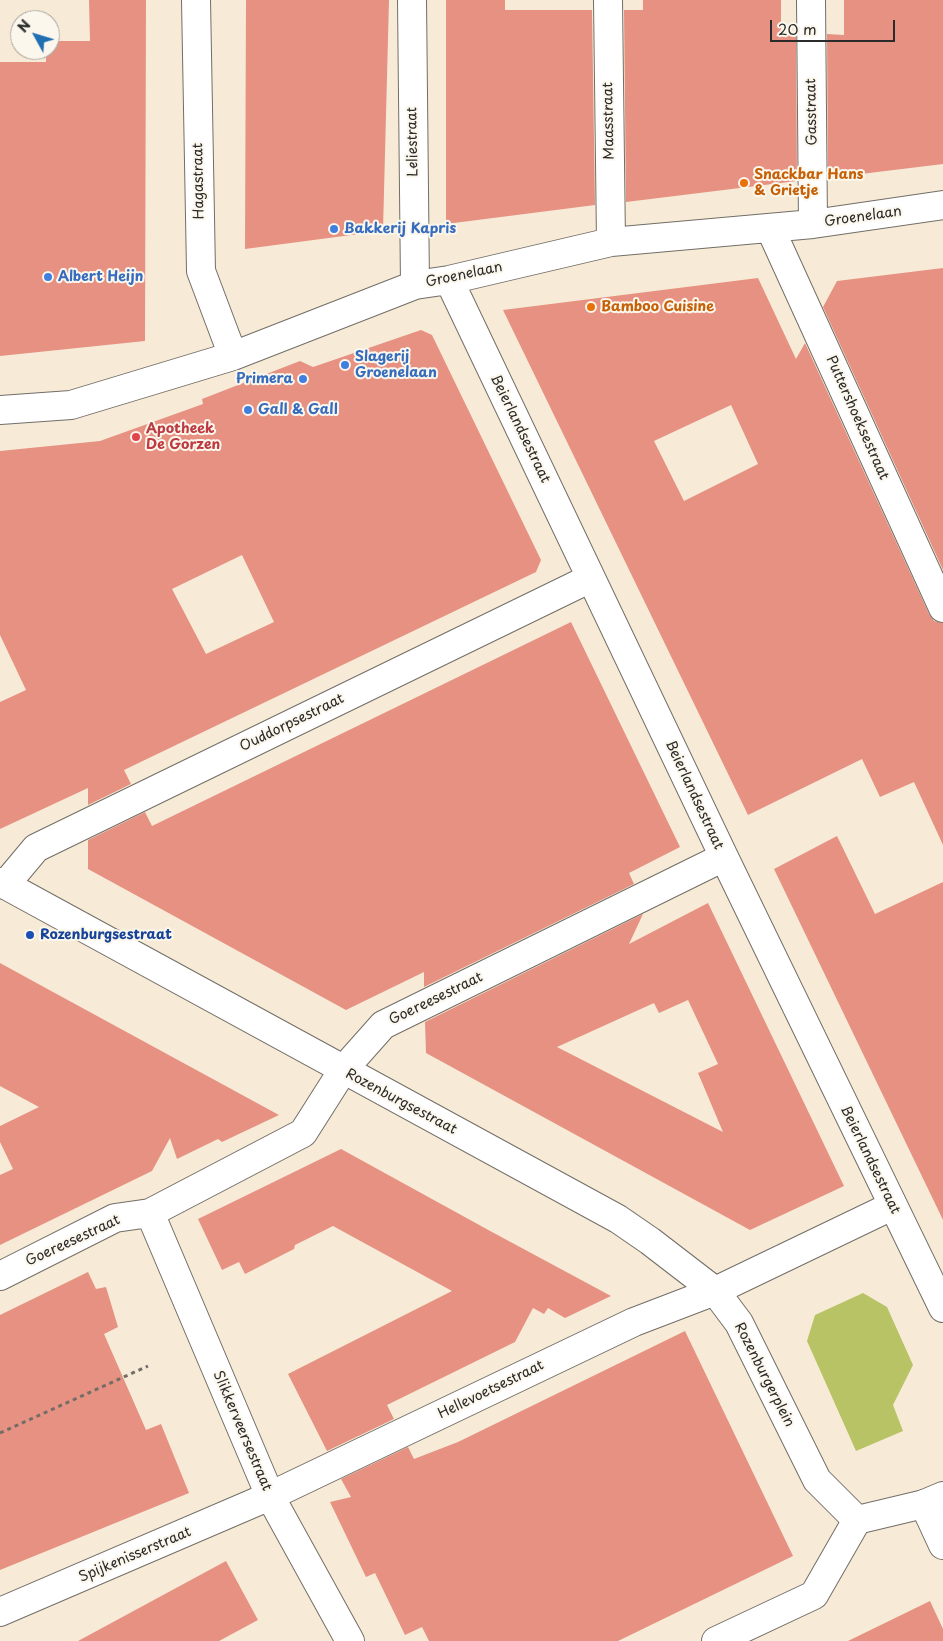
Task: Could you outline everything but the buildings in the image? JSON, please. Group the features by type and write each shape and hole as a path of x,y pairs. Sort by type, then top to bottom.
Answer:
{"street":[{"name":"Hagastraat","path":"196,0 201,271 233,356"},
{"name":"Leliestraat","path":"412,0 415,285"},
{"name":"Maasstraat","path":"608,0 611,242"},
{"name":"Gasstraat","path":"811,0 813,224"},
{"name":"Groenelaan","path":"0,410 70,405 233,356 415,285 449,280 611,242 813,224 943,205"},
{"name":"Puttershoeksestraat","path":"770,228 943,608"},
{"name":"Beierlandsestraat","path":"449,280 724,857 943,1308"},
{"name":"Ouddorpsestraat","path":"2,884 36,848 591,578"},
{"name":"Goereesestraat","path":"0,1276 115,1218 150,1213 303,1134 343,1070 384,1025 724,857"},
{"name":"Rozenburgsestraat","path":"2,884 618,1219 715,1291"},
{"path":"715,1291 892,1206"},
{"name":"Slikkerveersestraat","path":"150,1213 270,1496 350,1641"},
{"name":"Hellevoetsestraat","path":"270,1496 634,1322 715,1291"},
{"name":"Rozenburgerplein","path":"715,1291 739,1323 817,1480 857,1520"},
{"name":"Spijkenisserstraat","path":"0,1612 270,1496"},
{"path":"716,1641 814,1595 857,1520 933,1500 943,1545"}],"path":[{"path":"0,1433 148,1366"}],"green space":[{"path":"863,1293 887,1307 913,1365 893,1405 903,1431 856,1451 807,1341 815,1315"}],"place":[{"name":"Snackbar Hans & Grietje","path":"744,183"},
{"name":"Bakkerij Kapris","path":"334,229"},
{"name":"Albert Heijn","path":"48,277"},
{"name":"Bamboo Cuisine","path":"591,307"},
{"name":"Slagerij Groenelaan","path":"345,365"},
{"name":"Primera","path":"303,379"},
{"name":"Gall & Gall","path":"248,410"},
{"name":"Apotheek De Gorzen","path":"136,437"},
{"name":"Rozenburgsestraat","path":"30,935"}]}
